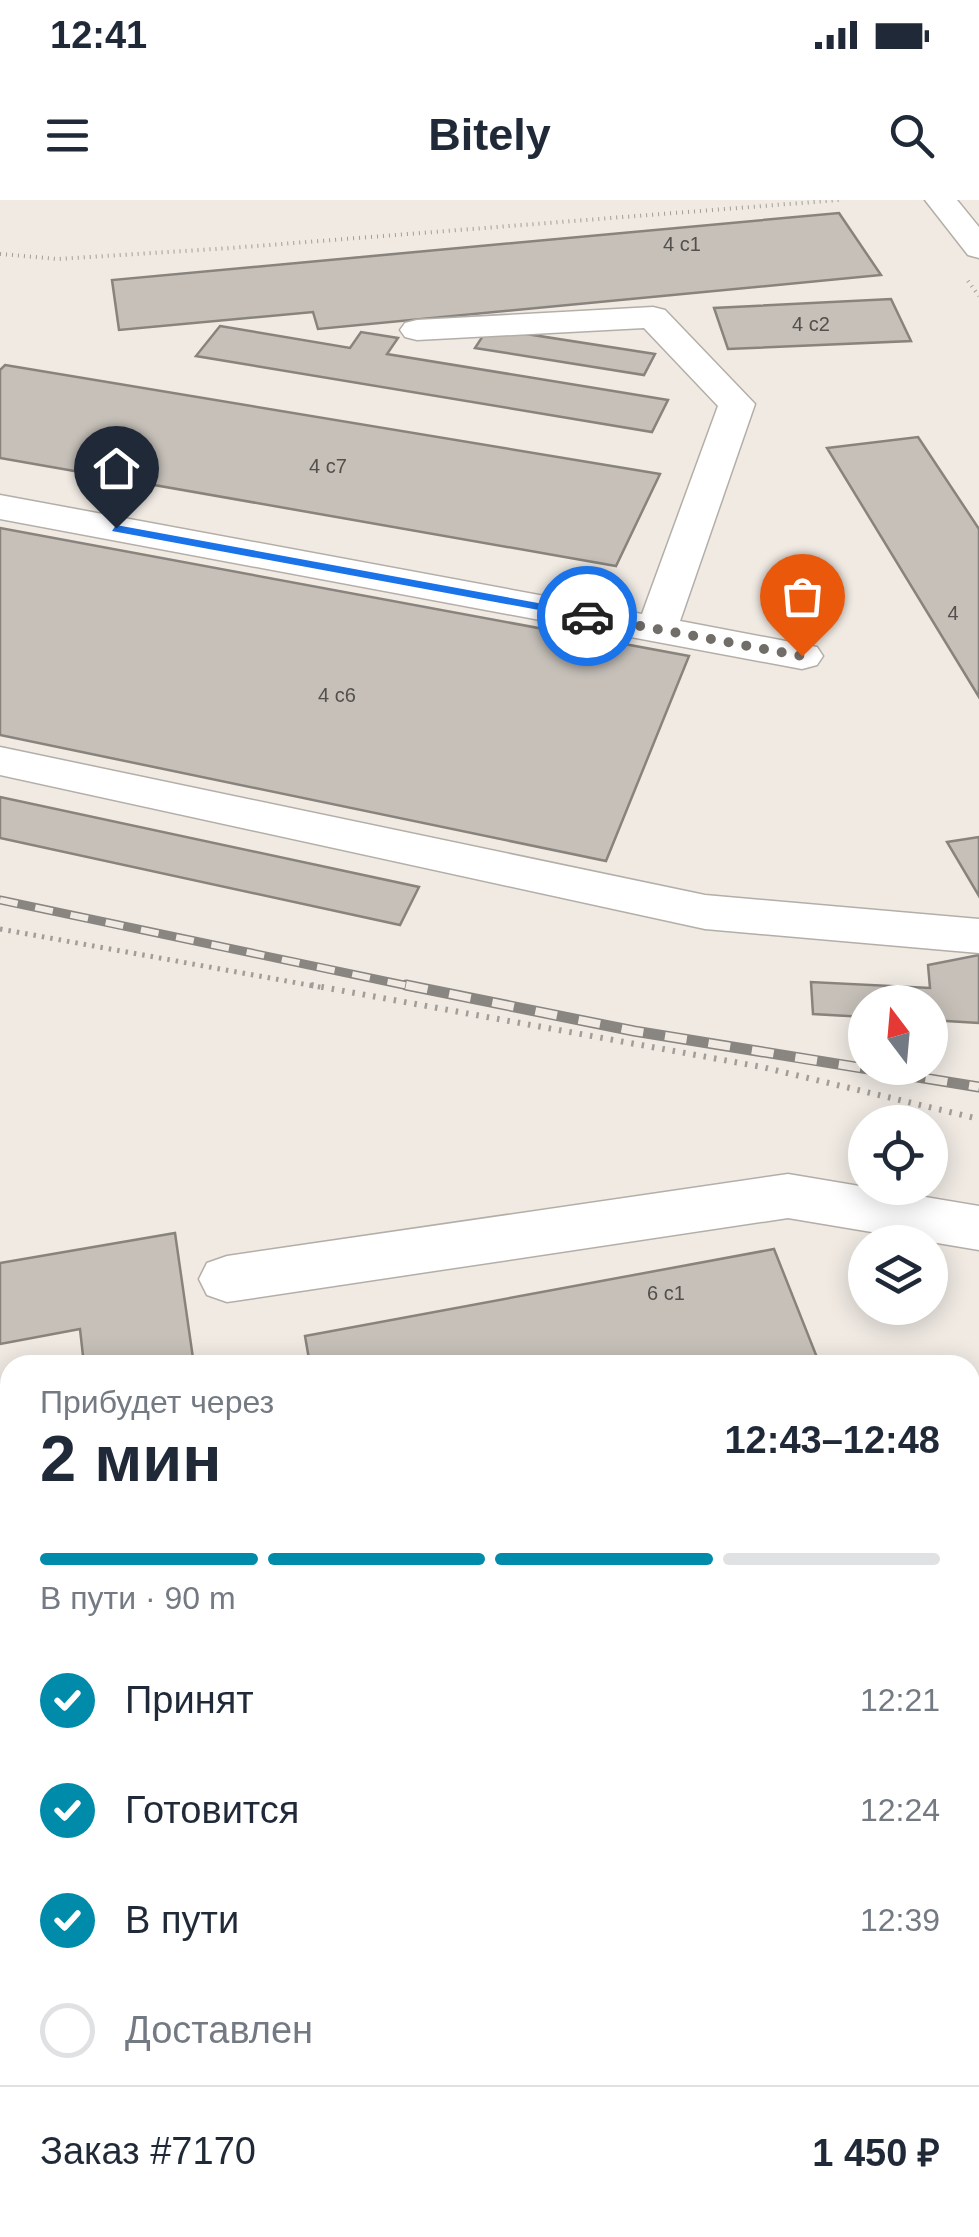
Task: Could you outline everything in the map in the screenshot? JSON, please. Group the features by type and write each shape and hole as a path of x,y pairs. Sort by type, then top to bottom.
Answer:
{"street":[{"path":"941,200 979,248"},
{"path":"417,330 654,317 737,404 657,629"},
{"path":"0,507 802,656"},
{"path":"0,761 705,912 979,936"},
{"path":"226,1280 788,1196 979,1228"}],"path":[{"path":"0,254 58,259 839,200"},
{"path":"0,929 762,1067 979,1118"}],"building":[{"path":"839,213 881,275 318,329 313,312 119,330 112,280"},
{"path":"891,299 911,341 728,349 714,308"},
{"path":"220,326 350,348 361,332 398,338 387,354 668,400 652,432 196,356"},
{"path":"488,328 655,354 644,375 475,348"},
{"path":"5,365 660,474 616,566 0,458 0,370"},
{"path":"918,437 979,529 979,697 827,448"},
{"path":"0,528 689,656 606,861 0,735"},
{"path":"0,797 419,887 400,925 0,838"},
{"path":"979,837 979,896 947,842"},
{"path":"979,955 979,1023 948,1021 948,985 930,985 928,965"},
{"path":"811,982 870,985 848,985 848,1016 813,1014"},
{"path":"175,1233 193,1355 83,1355 80,1329 0,1344 0,1263"},
{"path":"774,1249 816,1355 308,1355 305,1336"}],"railway":[{"path":"0,900 418,988"},
{"path":"406,985 634,1031 979,1087"}],"way so far":[{"path":"587,616 802,656"}],"route":[{"path":"116,528 587,616"}]}
